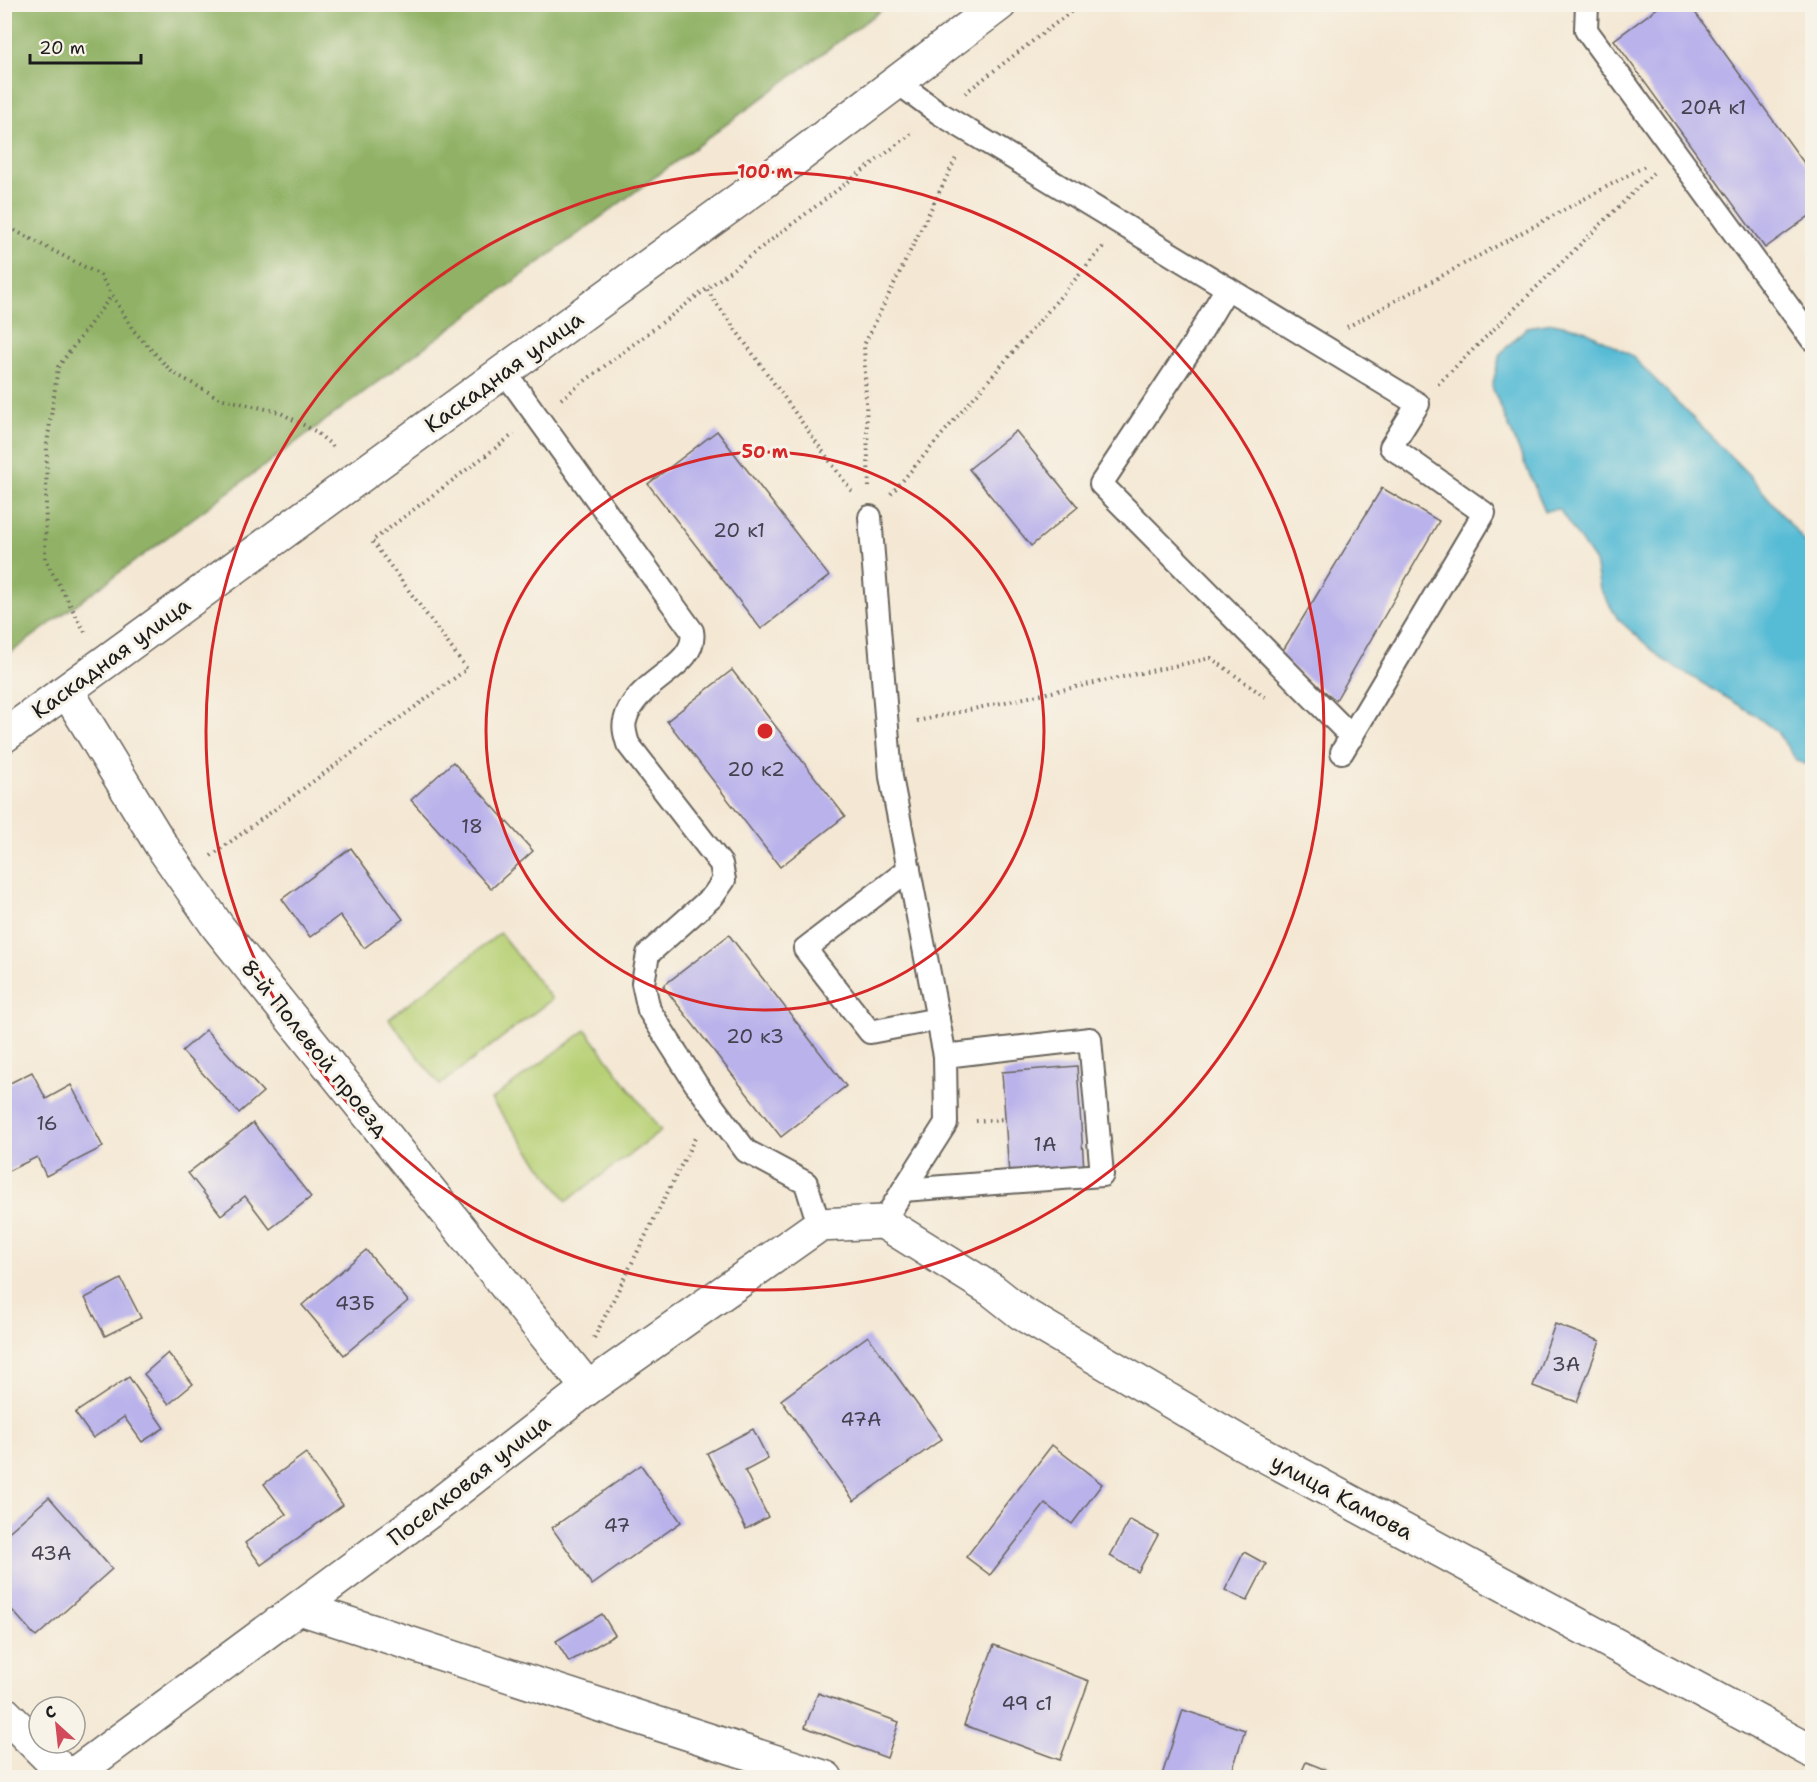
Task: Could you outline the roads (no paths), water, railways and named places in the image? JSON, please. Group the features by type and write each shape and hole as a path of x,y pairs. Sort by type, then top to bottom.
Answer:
{"street":[{"name":"Каскадная улица","path":"4,736 504,371 1000,4"},
{"name":"8-й Полевой проезд","path":"67,691 183,877 218,927 582,1380"},
{"path":"819,1225 884,1222"},
{"name":"улица Камова","path":"884,1222 992,1290 1021,1313 1238,1441 1812,1751"},
{"name":"Поселковая улица","path":"69,1778 300,1608 582,1380 819,1225"},
{"path":"300,1608 826,1778"},
{"path":"4,1713 69,1778"}],"lane":[{"path":"1587,4 1586,30 1812,339"},
{"path":"897,82 969,132 1122,224 1418,404 1391,447 1484,513 1347,744 1101,484 1193,345 1227,288"},
{"path":"504,371 692,631 694,642 689,653 633,700 624,723 628,744 721,864 724,880 713,896 648,954 643,983 649,1010 712,1105 746,1151 807,1183 819,1225"},
{"path":"870,517 891,777 945,1056 946,1122 884,1222"},
{"path":"909,869 805,949 870,1032 938,1019"},
{"path":"903,1190 1102,1175 1090,1039 945,1056"}],"water":[{"path":"1553,323 1582,329 1631,355 1749,475 1812,550 1812,767 1797,761 1777,732 1752,713 1662,659 1618,619 1600,589 1595,562 1559,509 1545,511 1492,387 1500,354 1527,327"}]}
